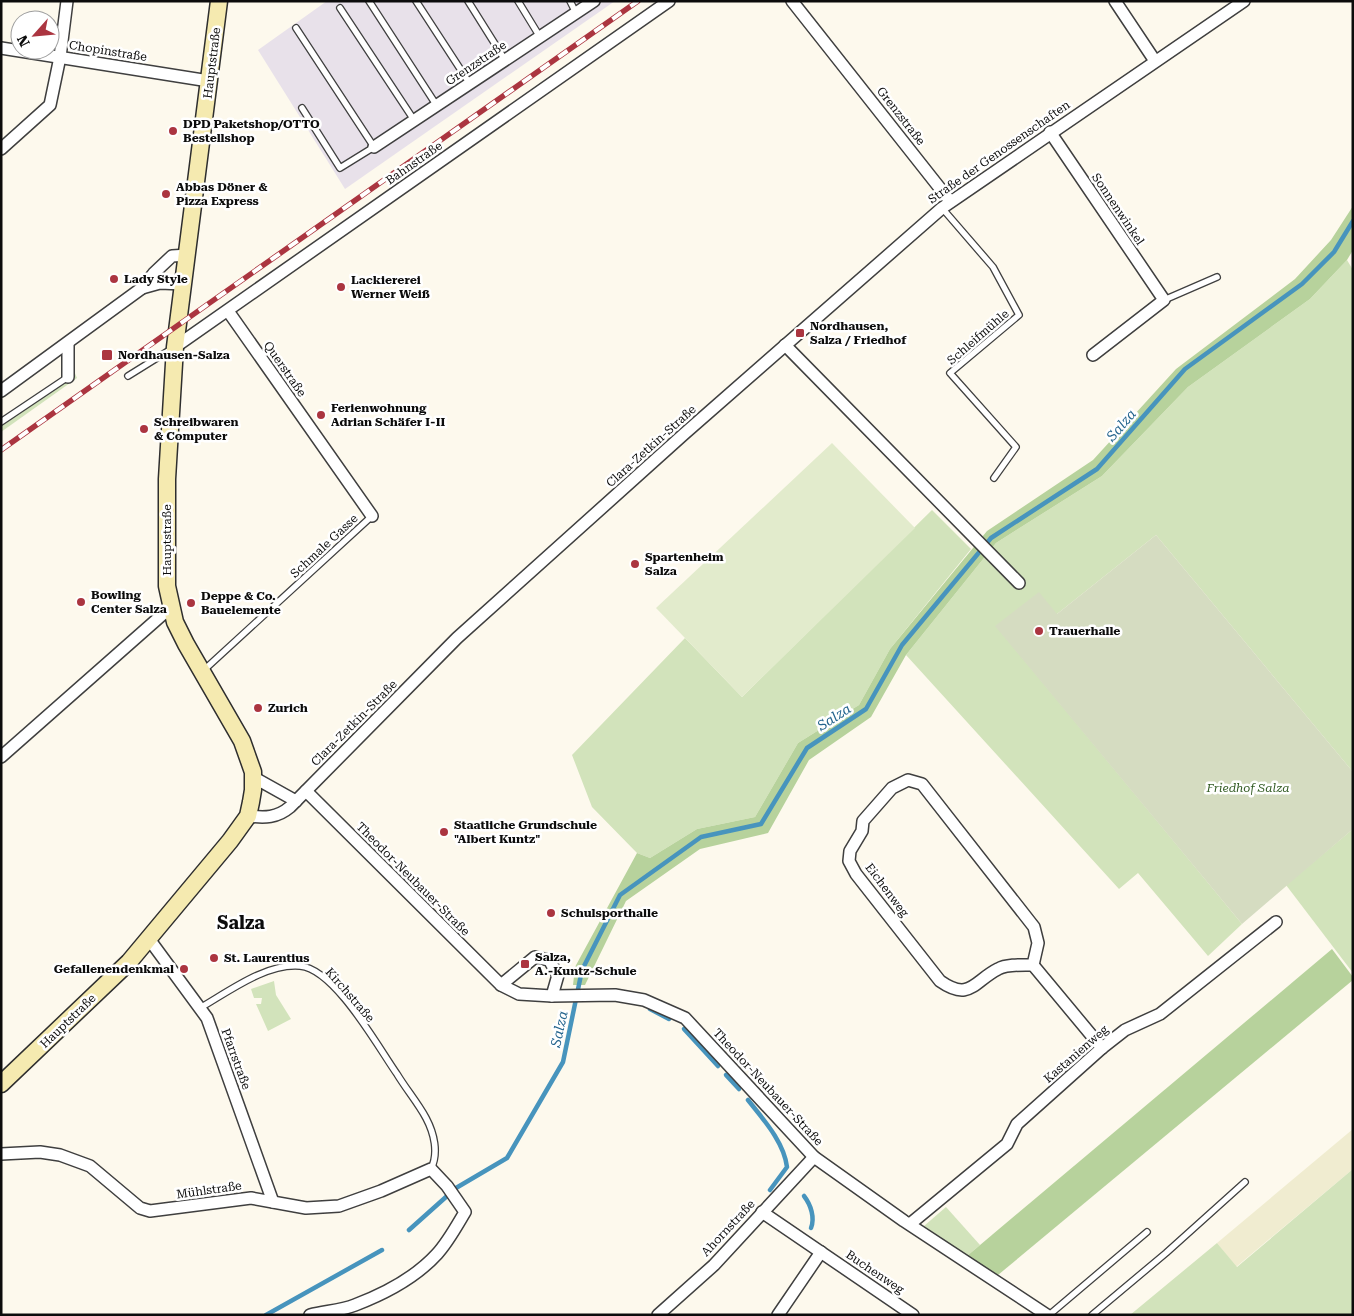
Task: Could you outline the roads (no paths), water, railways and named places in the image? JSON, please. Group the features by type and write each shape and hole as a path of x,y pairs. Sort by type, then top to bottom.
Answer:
{"street":[{"path":"60,57 68,1"},
{"name":"Hauptstraße","path":"1,1084 130,962 230,841 248,816 254,790 253,777 242,741 182,637 171,607 168,586 166,539 167,478 175,347 219,1"},
{"name":"Grenzstraße","path":"374,147 594,1"},
{"name":"Bahnstraße","path":"175,347 669,1"},
{"name":"Grenzstraße","path":"792,1 946,204"},
{"path":"1115,1 1155,61"},
{"name":"Straße der Genossenschaften","path":"785,345 946,204 1244,1"},
{"name":"Chopinstraße","path":"60,57 209,82"},
{"path":"1,149 50,105 59,60"},
{"name":"Sonnenwinkel","path":"1050,132 1164,300"},
{"path":"1,391 68,344 142,288 154,273 172,256 188,255"},
{"path":"142,288 160,283 183,284"},
{"path":"1093,355 1164,300"},
{"name":"Querstraße","path":"228,311 372,516"},
{"path":"68,344 68,376"},
{"path":"785,345 1019,583"},
{"name":"Clara-Zetkin-Straße","path":"248,816 262,818 276,816 286,810 457,638 785,345"},
{"path":"1,757 171,607"},
{"path":"253,777 296,801"},
{"name":"Eichenweg","path":"908,780 922,784 1034,927 1038,943 1033,965 1000,967 966,989 958,990 940,981 856,874 850,861 850,851 862,830 863,821 892,788 908,780"},
{"name":"Theodor-Neubauer-Straße","path":"306,791 501,985 519,994 552,996 615,995 644,1000 685,1018 814,1156 910,1224 1048,1315"},
{"name":"Kastanienweg","path":"910,1224 1007,1144 1017,1124 1102,1048 1125,1030 1160,1014 1276,922"},
{"name":"Pfarrstraße","path":"149,939 207,1018 274,1202"},
{"path":"501,985 535,957 549,960 558,975 552,996"},
{"path":"1033,965 1102,1048"},
{"name":"Mühlstraße","path":"1,1154 40,1152 60,1155 90,1166 140,1208 150,1211 251,1198 306,1208 339,1206 381,1191 431,1169"},
{"name":"Ahornstraße","path":"658,1315 714,1265 814,1156"},
{"path":"310,1315 332,1313 354,1305 391,1287 420,1269 436,1255 450,1237 465,1212 447,1186 431,1169"},
{"name":"Buchenweg","path":"762,1212 913,1315"},
{"path":"778,1315 822,1252"}],"lane":[{"path":"369,1 437,106"},
{"path":"416,1 470,84"},
{"path":"468,1 506,60"},
{"path":"518,1 540,37"},
{"path":"570,1 576,13"},
{"path":"340,8 414,120"},
{"path":"296,28 374,147 340,168 302,108"},
{"name":"Schleifmühle","path":"946,204 993,268 1019,315 950,373 1016,447 994,478"},
{"path":"1164,300 1218,277"},
{"path":"128,376 175,347"},
{"path":"1,422 68,376"},
{"name":"Schmale Gasse","path":"202,673 372,516"},
{"name":"Kirchstraße","path":"200,1008 237,986 264,973 285,967 300,966 314,969 327,980 362,1019 427,1119 436,1146 435,1160 431,1169"},
{"path":"1092,1315 1166,1253 1245,1182"},
{"path":"1048,1315 1147,1232"}],"waterway":[{"name":"Salza","path":"409,1230 456,1188 507,1158 563,1062 582,970 620,895 701,837 761,824 807,748 866,709 902,645 991,538 1097,469 1185,369 1302,284 1334,252 1353,221"},
{"path":"650,1009 669,1019"},
{"path":"684,1029 718,1066"},
{"path":"726,1075 739,1089"},
{"path":"748,1100 772,1131 785,1158 787,1167 770,1190"},
{"path":"804,1196 812,1212 811,1228"},
{"name":"Salza","path":"266,1315 382,1250"}],"railway":[{"path":"1,450 638,1"}],"place":[{"name":"DPD Paketshop/OTTO Bestellshop","path":"173,131"},
{"name":"Abbas Döner & Pizza Express","path":"166,194"},
{"name":"Lady Style","path":"114,279"},
{"name":"Lackiererei Werner Weiß","path":"341,287"},
{"name":"Nordhausen, Salza / Friedhof","path":"800,333"},
{"name":"Nordhausen-Salza","path":"107,355"},
{"name":"Ferienwohnung Adrian Schäfer I-II","path":"321,415"},
{"name":"Schreibwaren & Computer","path":"144,429"},
{"name":"Spartenheim Salza","path":"635,564"},
{"name":"Bowling Center Salza","path":"81,602"},
{"name":"Deppe & Co. Bauelemente","path":"191,603"},
{"name":"Trauerhalle","path":"1039,631"},
{"name":"Zurich","path":"258,708"},
{"name":"Staatliche Grundschule \"Albert Kuntz\"","path":"444,832"},
{"name":"Schulsporthalle","path":"551,913"},
{"name":"St. Laurentius","path":"214,958"},
{"name":"Salza, A.-Kuntz-Schule","path":"525,964"},
{"name":"Gefallenendenkmal","path":"184,969"}],"district":[{"name":"Salza","path":"241,922"}],"park label":[{"name":"Friedhof Salza","path":"1248,788"}]}
